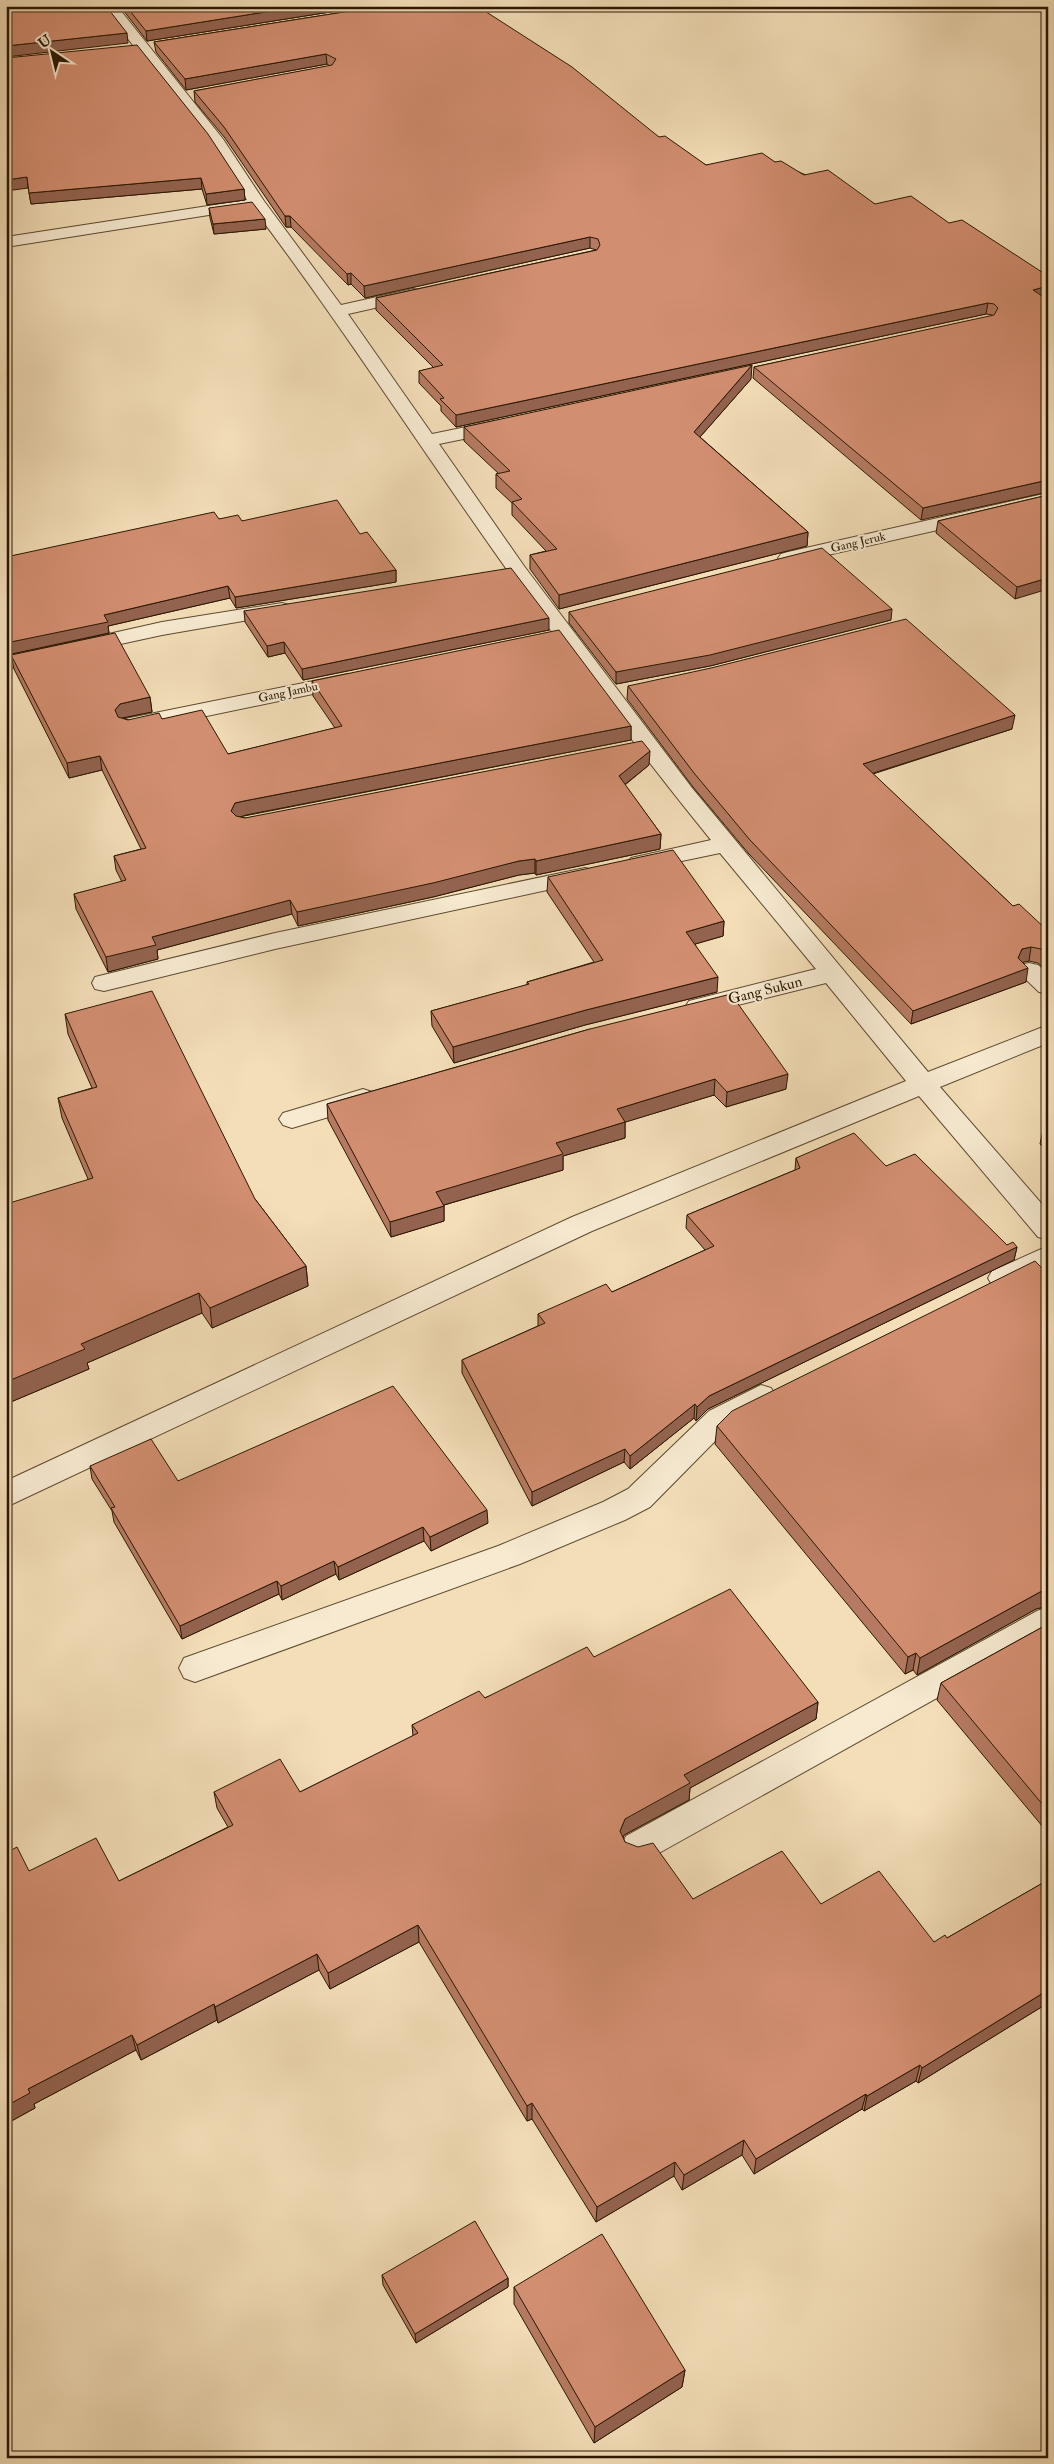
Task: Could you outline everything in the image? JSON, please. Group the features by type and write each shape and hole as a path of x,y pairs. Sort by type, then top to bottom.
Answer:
{"street":[{"path":"108,6 217,142 258,204 307,268 428,441 507,572 558,627 608,694 638,747 727,844 923,1084 1048,1230"},
{"path":"6,242 258,204"},
{"path":"336,311 434,290"},
{"path":"428,441 515,422"},
{"name":"Gang Jeruk","path":"766,564 1048,499"},
{"path":"6,663 42,657 122,637 199,622 304,606"},
{"name":"Gang Jambu","path":"130,725 371,675"},
{"path":"608,694 636,689"},
{"path":"104,984 274,941 727,844"},
{"path":"1028,971 1048,986"},
{"name":"Gang Sukun","path":"672,1014 833,973"},
{"path":"6,1495 582,1224 1048,1033"},
{"path":"292,1119 383,1092"},
{"path":"978,1290 1048,1256"},
{"path":"195,1668 509,1555 614,1511 639,1498 719,1419 787,1384"},
{"path":"638,1847 1048,1620"}],"building":[{"path":"6,6 106,6 127,33 6,46"},
{"path":"126,6 303,6 146,31"},
{"path":"382,6 477,6 572,67 659,137 665,136 706,165 762,153 775,162 781,161 804,175 828,170 875,204 911,196 949,223 962,220 1048,276 1048,286 1033,290 1048,300 1048,480 923,508 754,367 994,315 998,308 994,304 988,303 456,415 440,399 444,398 419,371 443,365 376,298 597,250 600,245 598,239 590,237 364,286 351,273 347,274 290,216 285,216 224,127 194,91 332,65 336,59 326,54 185,79 154,42"},
{"path":"137,45 208,134 244,189 206,194 201,178 29,193 27,177 6,180 6,58"},
{"path":"252,202 265,219 213,224 209,208"},
{"path":"752,365 694,432 808,532 559,595 530,555 557,549 512,502 522,499 496,474 510,471 464,427"},
{"path":"1048,495 1048,578 1017,587 938,521"},
{"path":"337,500 360,534 367,532 396,570 235,597 228,586 104,615 108,622 6,643 6,557 214,512 219,519 238,515 242,521"},
{"path":"822,548 892,609 710,655 616,672 569,612"},
{"path":"511,568 549,618 302,669 284,642 267,646 244,611"},
{"path":"906,619 1015,715 863,764 1013,906 1019,904 1048,931 1048,955 1041,949 1031,947 1022,949 1018,958 1028,968 913,1011 750,840 694,773 628,686 711,668"},
{"path":"559,630 631,726 244,801 235,803 231,811 236,816 245,818 642,741 650,751 619,776 661,834 536,861 535,859 519,861 433,883 297,912 290,900 152,937 156,945 106,957 74,894 126,880 114,856 146,848 100,756 67,763 11,655 115,633 150,697 120,704 115,710 118,717 128,720 159,713 162,719 202,710 228,754 342,726 312,681"},
{"path":"673,850 724,921 686,932 718,977 586,1010 453,1047 431,1011 529,984 527,982 603,960 548,877"},
{"path":"152,991 255,1199 306,1266 210,1308 199,1293 81,1344 85,1349 6,1382 6,1204 93,1178 58,1098 97,1087 65,1014"},
{"path":"731,994 788,1074 727,1092 715,1079 617,1109 625,1122 556,1143 563,1154 436,1192 444,1206 390,1222 327,1104 590,1029"},
{"path":"1048,1128 1048,1135 1043,1130"},
{"path":"854,1133 886,1166 915,1154 1007,1245 1013,1242 1017,1247 709,1396 697,1407 695,1404 630,1456 625,1449 532,1492 462,1360 545,1323 538,1314 606,1284 612,1292 714,1246 687,1215 800,1168 796,1158"},
{"path":"1035,1261 1048,1274 1048,1590 1040,1592 920,1658 916,1653 908,1657 717,1426 732,1411"},
{"path":"393,1386 487,1510 430,1537 423,1527 338,1567 334,1561 281,1586 277,1581 180,1626 111,1508 115,1507 90,1466 151,1439 178,1481"},
{"path":"730,1589 818,1702 684,1775 690,1783 625,1819 620,1831 625,1842 638,1847 653,1843 693,1899 782,1851 821,1904 879,1871 934,1942 945,1935 947,1938 1048,1880 1048,1990 922,2068 920,2065 867,2096 866,2094 756,2159 744,2140 684,2175 675,2162 597,2207 532,2103 527,2106 418,1925 328,1973 317,1954 215,2007 214,2004 137,2045 132,2035 28,2089 30,2093 6,2106 6,1853 17,1847 29,1871 96,1838 119,1881 233,1825 214,1792 280,1759 300,1792 418,1733 412,1725 479,1691 485,1698 587,1647 594,1657"},
{"path":"1048,1624 1048,1811 941,1683"},
{"path":"475,2221 508,2278 415,2334 382,2275"},
{"path":"602,2234 685,2370 595,2427 514,2287"}]}
